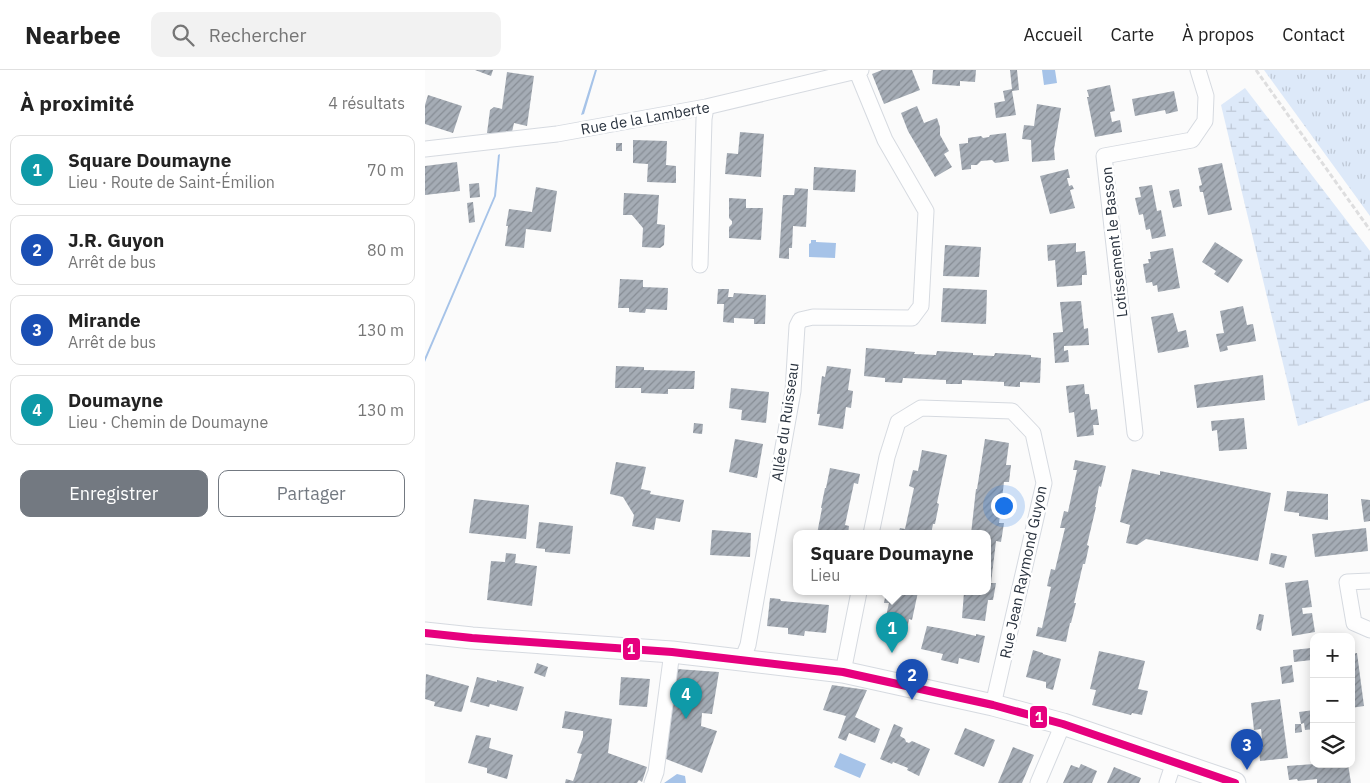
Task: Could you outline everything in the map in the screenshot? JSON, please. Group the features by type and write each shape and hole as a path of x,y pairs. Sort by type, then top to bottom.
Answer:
{"street":[{"name":"Lotissement le Basson","path":"1135,433 1104,156 1192,140 1205,121 1206,96 1198,70"},
{"name":"Rue de la Lamberte","path":"425,149 557,134 705,107 859,71"},
{"name":"Allée du Ruisseau","path":"743,660 748,645 793,391 797,326 801,320 813,317 912,318 921,306 926,211 885,140 859,71"},
{"path":"700,265 705,107"},
{"name":"Rue Jean Raymond Guyon","path":"872,530 887,457 898,422 921,408 1013,411 1033,433 1044,483 1015,616 993,705"},
{"path":"1370,581 1347,582 1354,623 1370,630"},
{"path":"843,672 858,595"},
{"path":"425,633 672,652 843,672 993,705 1063,724 1235,783"},
{"path":"652,783 656,772 672,652"},
{"path":"1038,783 1063,724"},
{"path":"1167,783 1174,762"}],"path":[{"path":"1256,70 1370,230"}],"green space":[{"path":"1264,70 1370,70 1370,216"},
{"path":"1245,88 1370,251 1370,400 1298,426 1221,105"}],"water":[{"path":"595,70 597,70 584,114 581,115"},
{"path":"1042,70 1055,70 1057,83 1044,85"},
{"path":"500,154 496,196 425,362 425,357 494,196 498,155"},
{"path":"811,240 836,243 835,258 809,257 809,244"},
{"path":"840,753 866,764 860,778 834,767"},
{"path":"677,774 685,776 686,783 664,783"}],"building":[{"path":"475,70 493,70 491,76"},
{"path":"882,70 912,70 920,90 884,104 872,74"},
{"path":"933,70 976,70 975,82 960,81 960,86 932,84"},
{"path":"1010,70 1017,70 1019,90 1012,91 1016,115 996,118 994,103 1005,101 1003,91 1012,89"},
{"path":"507,72 534,76 527,126 514,123 512,132 506,131 505,136 487,133 490,110 494,107 502,109"},
{"path":"1110,85 1115,111 1110,112 1112,122 1120,120 1122,132 1095,137 1087,90"},
{"path":"1174,91 1178,111 1166,114 1165,110 1135,116 1132,99"},
{"path":"428,95 462,106 453,133 425,124 425,105"},
{"path":"1037,104 1061,108 1054,149 1055,160 1032,162 1031,140 1022,139 1024,125 1034,126"},
{"path":"917,106 924,123 937,118 940,135 949,151 944,154 952,167 935,177 908,131 901,113"},
{"path":"740,132 764,134 761,177 725,174 727,153 738,154"},
{"path":"1006,133 1009,161 995,163 992,160 981,161 977,165 971,165 971,169 962,170 959,144 968,143 968,138 981,136 983,138"},
{"path":"633,140 667,141 666,165 676,166 676,183 647,182 648,164 633,163"},
{"path":"616,143 622,143 622,151 616,151"},
{"path":"457,162 460,191 425,195 425,166"},
{"path":"1222,163 1232,210 1208,215 1203,192 1200,192 1199,186 1202,185 1198,168"},
{"path":"814,167 856,170 855,192 813,190"},
{"path":"1068,169 1070,178 1067,178 1069,186 1072,185 1074,189 1070,190 1075,208 1050,214 1040,176"},
{"path":"479,183 480,197 470,198 469,184"},
{"path":"1152,185 1157,211 1161,210 1166,236 1152,239 1150,229 1146,230 1143,214 1139,215 1135,198 1141,197 1139,187"},
{"path":"536,187 557,191 551,232 526,229 524,248 505,246 509,209 532,212"},
{"path":"795,188 808,189 806,227 793,226 792,248 789,248 789,259 779,258 783,195 794,195"},
{"path":"1179,189 1182,206 1173,208 1169,191"},
{"path":"624,193 659,195 657,224 665,225 664,245 660,248 642,247 643,228 632,215 623,215"},
{"path":"729,198 746,199 746,208 763,208 761,240 729,238 729,227 732,221 729,218"},
{"path":"473,202 475,222 469,223 467,203"},
{"path":"1215,242 1243,260 1228,283 1214,274 1216,271 1202,262"},
{"path":"1076,243 1076,252 1085,251 1087,275 1082,275 1082,285 1057,287 1055,260 1048,261 1047,245"},
{"path":"945,245 981,247 979,277 943,276"},
{"path":"1173,248 1180,288 1158,292 1157,285 1153,286 1152,282 1146,283 1143,264 1149,263 1148,259 1151,259 1150,252"},
{"path":"620,279 643,280 643,287 668,288 667,310 646,309 645,313 629,312 629,308 618,308"},
{"path":"943,288 987,290 986,324 941,322"},
{"path":"718,289 729,289 728,297 733,297 734,293 766,295 765,324 754,324 754,319 734,318 734,323 723,322 724,304 717,304"},
{"path":"1081,301 1084,329 1088,328 1089,345 1064,346 1064,351 1068,350 1069,362 1055,363 1053,333 1063,332 1060,302"},
{"path":"1243,306 1247,325 1253,324 1256,341 1227,346 1228,350 1220,352 1216,334 1224,333 1220,311"},
{"path":"1173,313 1178,332 1186,330 1189,347 1158,353 1151,317"},
{"path":"866,348 936,355 937,351 994,356 995,353 1031,355 1031,357 1041,358 1040,383 1020,382 1020,387 1004,386 1004,382 962,380 962,384 946,384 946,380 903,378 902,383 885,382 885,378 864,376"},
{"path":"616,366 644,367 644,370 695,371 694,389 668,389 668,394 641,393 641,388 615,388"},
{"path":"827,366 851,369 848,390 853,391 851,408 846,407 843,429 818,425 820,414 817,414 822,376 825,377"},
{"path":"1263,375 1265,400 1197,408 1194,385"},
{"path":"1084,384 1085,394 1089,394 1091,410 1097,409 1099,425 1093,425 1094,435 1077,437 1074,412 1069,413 1066,386"},
{"path":"731,388 769,392 766,423 741,420 742,410 729,408"},
{"path":"1244,418 1247,449 1219,451 1217,430 1212,431 1211,421"},
{"path":"694,423 703,424 702,434 693,433"},
{"path":"735,439 763,444 757,478 729,472"},
{"path":"985,439 1009,443 1006,465 1011,465 1009,482 1004,482 999,523 1004,523 1001,542 996,541 991,583 991,530 971,530"},
{"path":"922,450 947,455 937,503 939,504 935,524 933,524 932,530 899,530 900,528 905,529 914,488 909,486 913,470 918,471"},
{"path":"1075,460 1106,466 1101,487 1099,486 1087,545 1089,546 1085,564 1083,564 1066,642 1036,636 1038,627 1042,628 1051,587 1047,586 1051,569 1055,570 1065,528 1060,528 1064,511 1068,512 1077,470 1073,470"},
{"path":"616,462 646,467 641,489 651,491 650,494 684,500 680,522 656,518 654,530 632,526 634,515 623,497 610,494"},
{"path":"830,468 860,474 858,484 854,483 845,525 849,526 848,530 818,530"},
{"path":"1132,469 1160,475 1160,471 1271,493 1258,561 1146,539 1137,545 1126,543 1130,525 1120,522"},
{"path":"1287,491 1328,494 1328,520 1299,516 1299,513 1284,511"},
{"path":"474,499 529,505 526,539 469,533"},
{"path":"1361,499 1370,500 1370,521 1364,522"},
{"path":"539,522 573,526 570,554 545,552 545,549 536,548"},
{"path":"1366,528 1368,551 1315,557 1312,534"},
{"path":"712,530 751,533 750,557 710,555"},
{"path":"506,553 516,554 515,563 537,566 532,606 487,600 491,561 505,562"},
{"path":"1271,553 1287,556 1284,568 1269,564"},
{"path":"1308,580 1312,607 1302,608 1303,614 1312,613 1315,632 1292,636 1285,583"},
{"path":"991,583 996,583 993,600 988,600 985,621 962,618 964,595 991,595"},
{"path":"885,595 917,595 912,620 909,619 907,630 884,625 889,603 884,603"},
{"path":"770,598 780,599 781,601 829,605 826,633 805,631 804,636 788,634 788,628 767,626"},
{"path":"1259,614 1264,615 1261,631 1256,629"},
{"path":"927,626 976,636 976,634 985,636 979,663 959,658 958,664 941,660 943,654 921,649"},
{"path":"1310,648 1310,660 1294,662 1293,650"},
{"path":"1033,650 1061,659 1053,690 1046,688 1046,682 1026,677"},
{"path":"1099,651 1145,661 1138,689 1148,691 1142,715 1132,713 1131,715 1092,705 1096,690 1090,689"},
{"path":"1355,653 1357,653 1364,706 1355,707 1355,678"},
{"path":"537,663 548,667 545,677 534,673"},
{"path":"1292,665 1294,682 1282,684 1280,667"},
{"path":"677,669 719,672 712,714 702,713 701,726 717,731 702,773 666,759"},
{"path":"426,674 469,686 461,712 434,706 435,702 425,699"},
{"path":"477,677 524,687 517,711 490,704 489,707 470,702"},
{"path":"621,677 650,679 647,707 619,705"},
{"path":"832,685 867,690 855,717 880,729 875,743 849,733 846,741 838,738 846,716 823,710"},
{"path":"1280,699 1288,758 1260,761 1259,749 1263,748 1261,729 1254,730 1251,703"},
{"path":"565,711 612,719 608,753 647,767 642,782 639,780 637,783 565,783 566,779 573,781 575,776 582,754 577,753 583,737 583,731 562,728"},
{"path":"1310,711 1310,729 1305,730 1304,723 1301,724 1299,712"},
{"path":"894,724 903,728 900,736 906,742 912,741 930,749 919,776 907,770 908,768 880,759"},
{"path":"1295,724 1301,724 1302,732 1295,733"},
{"path":"965,728 995,740 984,767 954,754"},
{"path":"476,735 491,738 489,748 513,755 507,779 487,773 487,768 468,763"},
{"path":"1013,747 1034,755 1022,783 998,783"},
{"path":"1081,764 1097,771 1092,783 1063,783 1071,765 1079,768"},
{"path":"1310,764 1310,768 1349,768 1351,783 1317,783 1317,779 1289,780 1287,766"},
{"path":"1114,767 1141,778 1139,783 1107,783"}],"transit line":[{"name":"1","path":"425,633 672,652 843,672 993,705 1063,724 1235,783"}],"place":[{"name":"Square Doumayne","path":"892,653"},
{"name":"J.R. Guyon","path":"912,700"},
{"name":"Doumayne","path":"686,719"},
{"name":"Mirande","path":"1247,770"}]}
